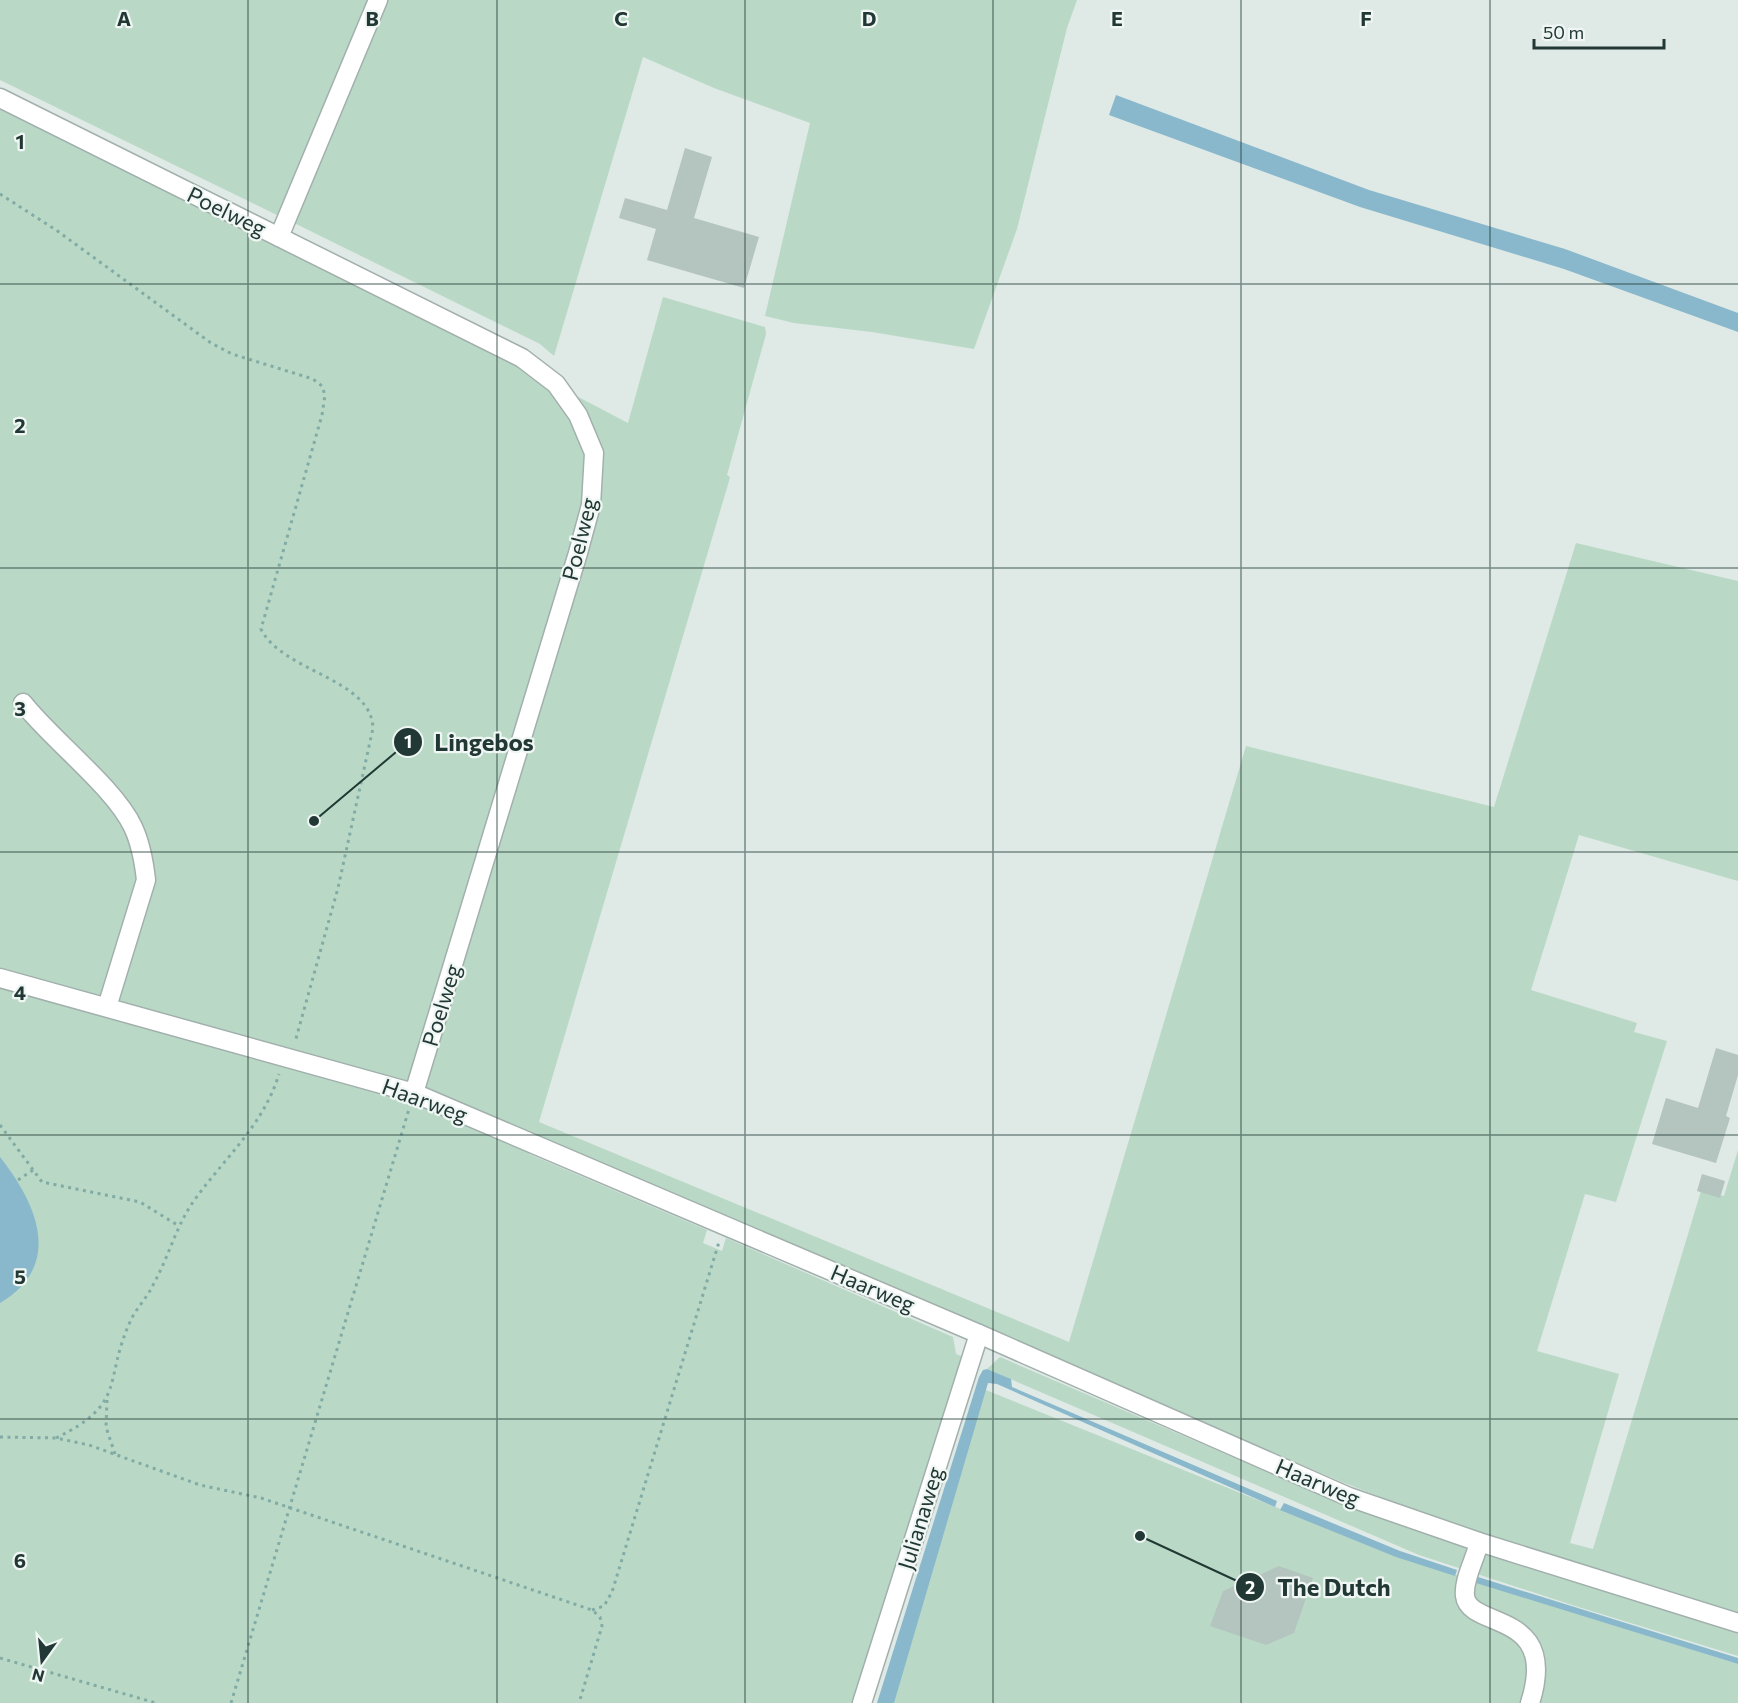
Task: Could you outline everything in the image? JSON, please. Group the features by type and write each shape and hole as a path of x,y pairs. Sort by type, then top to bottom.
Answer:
{"street":[{"path":"279,237 378,0"},
{"name":"Poelweg","path":"0,98 522,358 556,384 579,415 594,453 591,505 414,1093"},
{"path":"23,703 109,794 132,825 144,860 146,880 107,1007"},
{"name":"Haarweg","path":"0,978 107,1007 292,1051 414,1093 979,1334 1349,1497 1479,1542 1738,1623"},
{"name":"Julianaweg","path":"862,1703 979,1334"},
{"path":"1479,1542 1465,1587 1465,1598 1472,1608 1511,1628 1535,1653 1537,1676 1530,1703"}],"path":[{"path":"0,194 56,231 211,343 232,354 313,379 322,386 325,395 322,415 261,629 265,637 286,657 311,668 347,690 365,705 373,719 373,728 338,888 292,1051 282,1065 274,1092 251,1131 192,1204 179,1226 154,1285 131,1319 107,1398 106,1427 115,1454"},
{"path":"231,1703 414,1093"},
{"path":"0,1125 42,1182 140,1202 179,1226"},
{"path":"18,1180 33,1170"},
{"path":"592,1610 604,1606 612,1592 724,1224"},
{"path":"56,1438 88,1420 107,1398"},
{"path":"0,1437 56,1438 115,1454 200,1485 261,1498 290,1510 592,1610 600,1617 602,1626 579,1703"},
{"path":"0,1658 156,1703"}],"green space":[{"path":"0,0 373,0 283,218 0,80"},
{"path":"383,0 1077,0 1067,28 1017,229 974,349 872,332 794,323 765,316 810,123 714,88 643,57 554,356 540,344 290,221"},
{"path":"0,94 628,423 663,297 765,327 766,334 727,475 730,477 729,481 539,1122 1069,1342 1246,746 1494,807 1576,543 1738,581 1738,881 1579,835 1531,990 1637,1023 1634,1032 1667,1041 1616,1202 1585,1194 1537,1351 1619,1374 1570,1543 1593,1549 1701,1191 1724,1196 1738,1150 1738,1617 1452,1525 1342,1482 535,1136 529,1154 707,1230 703,1243 722,1251 726,1238 953,1337 956,1354 964,1357 852,1703 0,1703"},
{"path":"1000,1357 1330,1499 1408,1528 1738,1634 1738,1656 1419,1555 987,1369"},
{"path":"981,1388 1399,1557 1738,1664 1738,1703 882,1703"}],"water":[{"path":"1116,95 1369,190 1565,249 1738,313 1738,332 1564,269 1360,207 1109,115"},
{"path":"0,1157 25,1194 33,1214 38,1233 38,1252 32,1271 20,1288 0,1303"},
{"path":"987,1369 1011,1379 1012,1387 1277,1501 1275,1507 997,1384 988,1383 894,1703 877,1703 979,1377 983,1370"},
{"path":"1284,1503 1400,1551 1457,1570 1455,1576 1396,1557 1280,1510"},
{"path":"1478,1577 1738,1658 1738,1664 1476,1583"}],"building":[{"path":"685,148 712,157 694,218 759,237 744,288 647,260 656,229 619,218 625,198 667,210"},
{"path":"1716,1048 1738,1055 1738,1075 1726,1116 1730,1118 1716,1163 1652,1144 1666,1098 1698,1108"},
{"path":"1702,1174 1725,1181 1720,1198 1697,1191"},
{"path":"1279,1566 1313,1578 1294,1633 1266,1645 1210,1626 1223,1591"}],"place":[{"name":"Lingebos","path":"314,821"},
{"name":"The Dutch","path":"1140,1536"}]}
